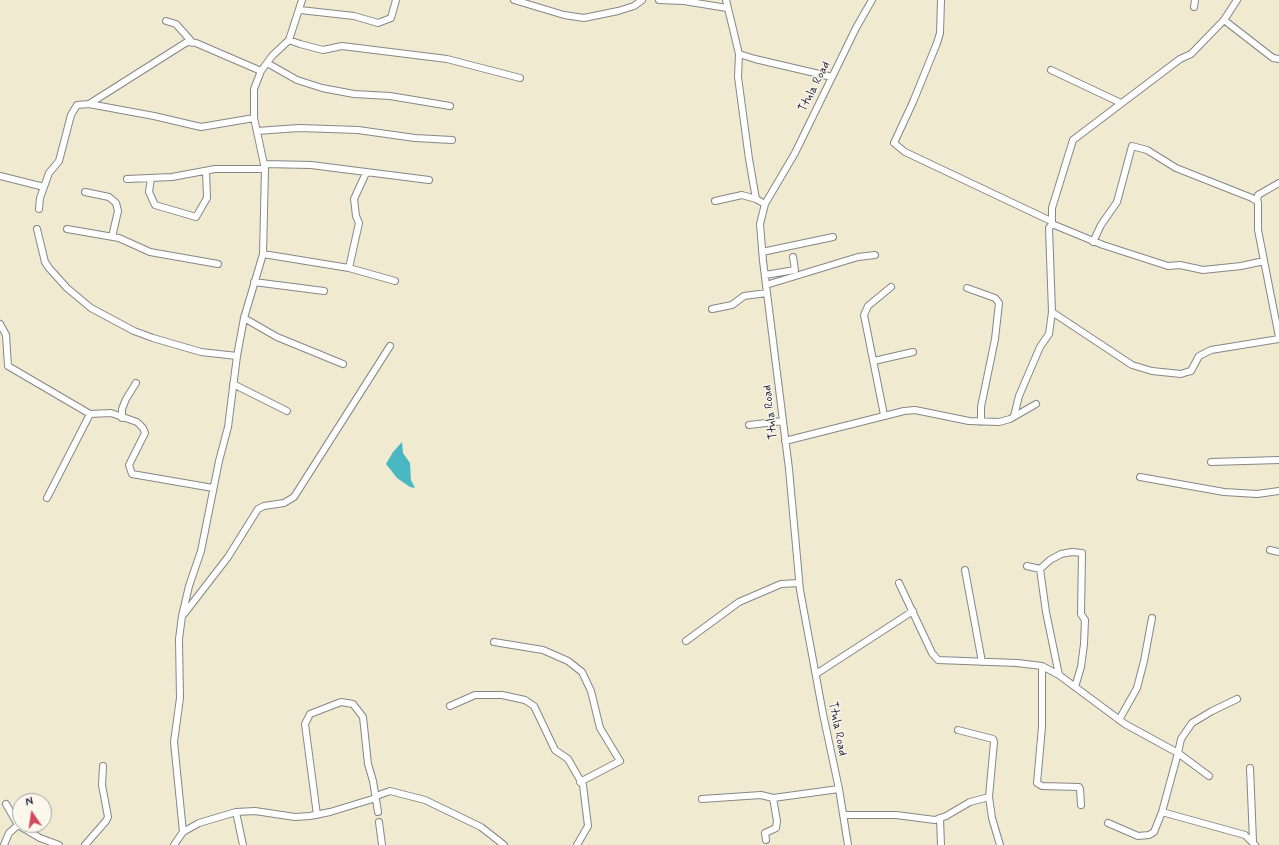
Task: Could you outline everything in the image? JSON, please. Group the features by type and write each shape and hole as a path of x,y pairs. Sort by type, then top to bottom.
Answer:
{"street":[{"path":"183,832 174,742 180,698 179,639 182,616 201,551 213,488 228,427 237,356 244,318 263,254 265,167 254,118 254,89 261,71 289,40 302,0"},
{"path":"300,10 354,16 378,23 392,18 396,0"},
{"path":"514,0 564,15 584,18 618,11 634,6 642,0"},
{"path":"659,0 684,1 727,8"},
{"path":"726,0 739,54 738,77 746,142 756,199"},
{"name":"Ttula Road","path":"848,845 839,789 799,583 783,421 762,252 760,224 765,204 795,153 863,14 872,0"},
{"path":"941,0 940,33 937,43 913,102 894,143 905,152 1093,242 1168,266 1180,265 1202,270 1241,266 1264,261"},
{"path":"1014,416 1019,396 1040,347 1049,334 1052,312 1049,228 1051,223 1052,208 1073,140 1180,59 1191,54 1224,20 1237,0"},
{"path":"1224,20 1273,58 1279,59"},
{"path":"166,21 176,24 192,42 261,71"},
{"path":"289,40 323,50 342,46 447,59 520,78"},
{"path":"89,104 183,44 192,42"},
{"path":"739,54 832,77"},
{"path":"267,63 297,80 322,88 354,94 390,96 450,106"},
{"path":"1051,70 1121,103"},
{"path":"39,209 40,198 49,173 59,162 73,111 80,104 89,104 154,116 201,127 254,118"},
{"path":"257,131 299,128 358,130 415,138 452,140"},
{"path":"1093,242 1101,225 1118,202 1132,146 1147,150 1176,168 1257,201"},
{"path":"127,179 193,174 206,171 311,165 429,180"},
{"path":"151,178 149,192 154,205 196,217 204,206 207,198 206,171"},
{"path":"349,268 359,223 356,216 354,199 366,173"},
{"path":"0,176 44,187"},
{"path":"1052,312 1132,365 1152,371 1180,374 1191,371 1199,356 1211,350 1279,338 1258,230 1257,201 1258,196 1279,183"},
{"path":"85,192 104,196 116,203 118,211 112,237"},
{"path":"716,201 742,195 756,199 765,204"},
{"path":"37,229 45,262 49,268 67,288 91,308 134,331 153,338 201,352 237,356"},
{"path":"67,229 97,236 112,237 150,252 218,264"},
{"path":"762,252 833,237"},
{"path":"263,254 349,268 395,281"},
{"path":"766,285 858,257 875,255"},
{"path":"765,275 794,270 793,257"},
{"path":"254,282 324,291"},
{"path":"884,415 874,361 866,332 864,315 868,306 891,287"},
{"path":"967,288 995,298 999,303 995,339 981,407 981,422"},
{"path":"712,308 732,305 744,296 767,294"},
{"path":"244,318 277,337 343,364"},
{"path":"0,324 6,335 8,366 90,414 108,413 138,422 145,433 129,465 132,474 213,488"},
{"path":"182,616 228,557 258,509 264,506 284,503 294,497 390,346"},
{"path":"874,361 913,352"},
{"path":"122,418 122,409 126,398 136,383"},
{"path":"233,384 287,411"},
{"path":"785,441 884,415 915,410 946,418 981,422 1005,421 1036,404"},
{"path":"47,498 90,414"},
{"path":"749,426 783,421"},
{"path":"1211,462 1279,460"},
{"path":"1140,477 1224,492 1257,494 1279,491"},
{"path":"1270,550 1279,552"},
{"path":"1027,566 1040,568 1061,554 1072,552 1082,553 1081,614 1085,620 1084,644 1081,667 1075,686"},
{"path":"1040,568 1046,612 1056,652 1059,674"},
{"path":"965,570 982,662"},
{"path":"686,641 739,602 781,584 799,583"},
{"path":"899,583 932,653 938,660 1034,664 1042,666 1059,674 1119,720 1178,753 1209,776"},
{"path":"816,674 913,611"},
{"path":"1119,720 1137,688 1152,618"},
{"path":"494,642 543,650 568,661 582,672 591,691 600,728 620,761 580,782"},
{"path":"1042,666 1042,727 1037,783 1042,786 1079,787 1081,805"},
{"path":"450,706 475,695 502,695 525,700 534,706 555,750 568,759 583,785 588,826 577,845"},
{"path":"1108,823 1138,836 1149,835 1154,832 1162,812 1181,739 1192,723 1237,699"},
{"path":"317,815 305,724 310,714 341,702 353,704 364,717 368,764 377,796 378,812"},
{"path":"958,730 993,739 994,745 989,797 992,818 1000,845"},
{"path":"85,845 108,817 102,785 103,766"},
{"path":"1250,768 1254,843"},
{"path":"702,799 761,795 773,798 839,789"},
{"path":"174,845 183,832 199,822 236,812 255,811 295,817 317,815 390,791 425,800 481,827 504,845"},
{"path":"843,815 885,814 930,820 940,818 970,802 989,797"},
{"path":"766,840 765,833 776,828 778,821 773,798"},
{"path":"6,804 12,814"},
{"path":"236,812 243,845"},
{"path":"1162,812 1245,835 1254,843"},
{"path":"940,818 941,845"},
{"path":"379,822 382,845"},
{"path":"4,845 9,833 12,830"},
{"path":"32,833 59,845"}],"water":[{"path":"402,442 403,453 410,463 411,480 415,488 410,487 397,478 386,464 393,452"}]}
